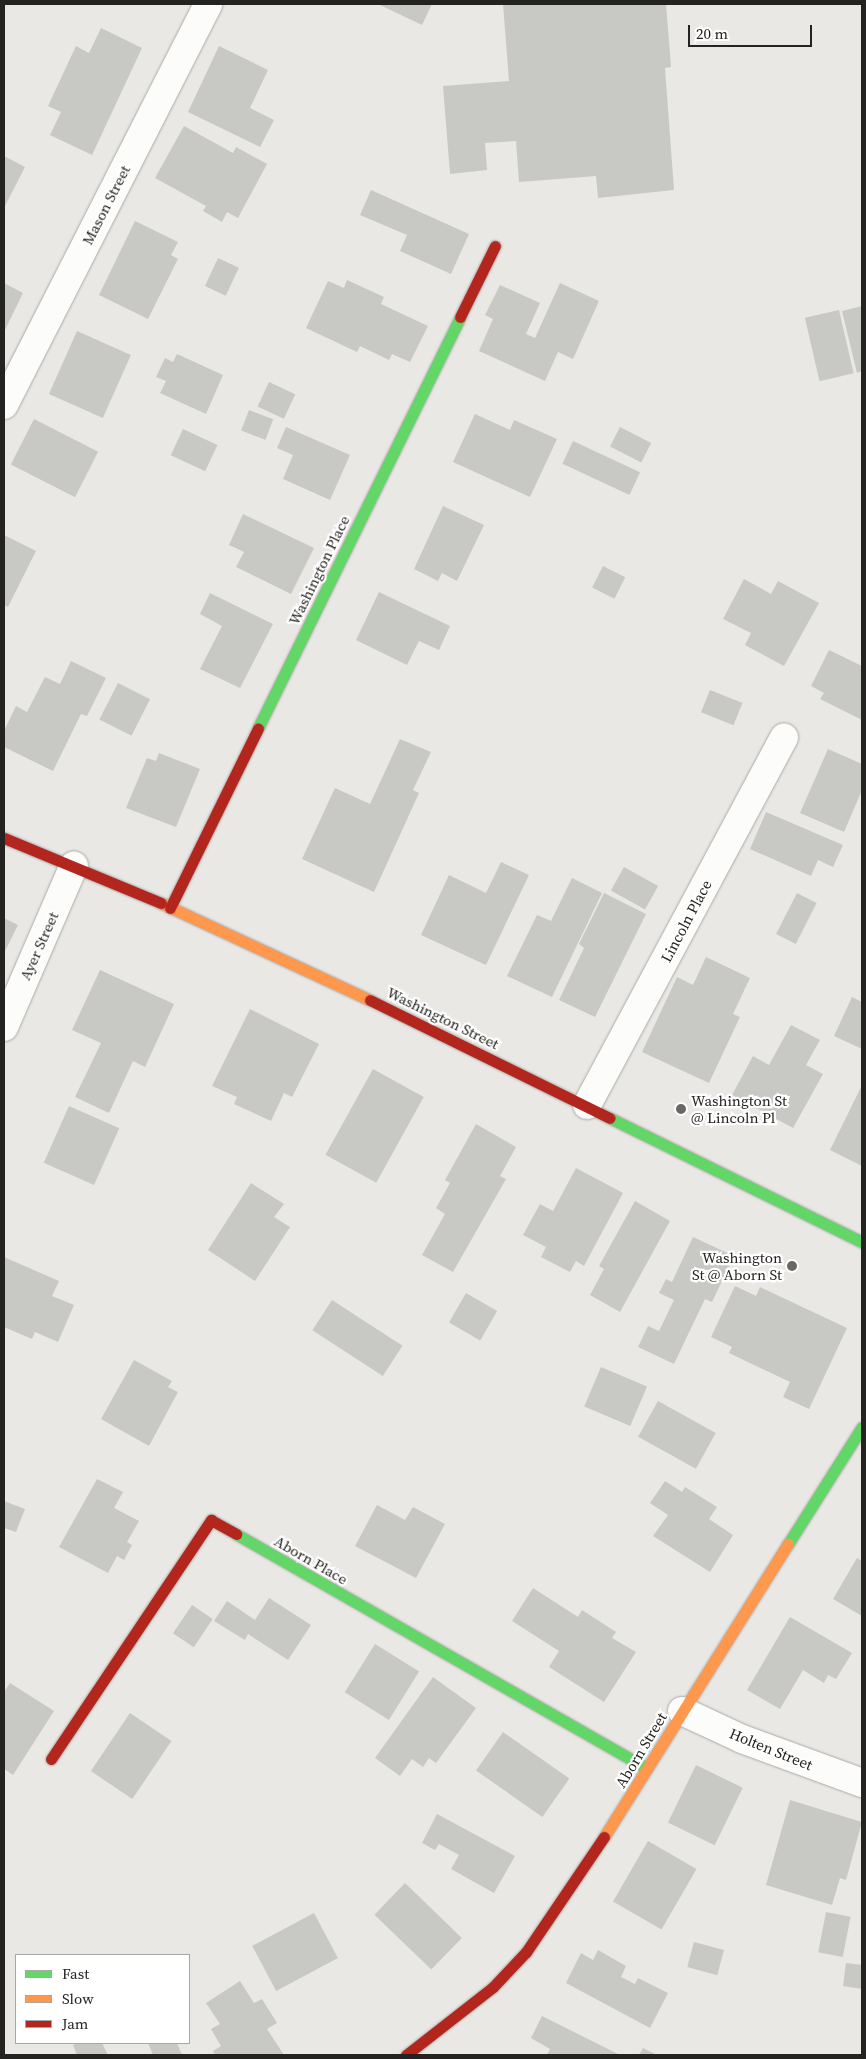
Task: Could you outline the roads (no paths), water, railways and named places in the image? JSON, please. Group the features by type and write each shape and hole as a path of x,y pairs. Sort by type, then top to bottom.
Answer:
{"street":[{"name":"Mason Street","path":"4,406 208,4"},
{"name":"Washington Place","path":"170,908 495,246"},
{"name":"Lincoln Place","path":"587,1105 784,737"},
{"name":"Washington Street","path":"4,838 74,865 170,908 587,1105 862,1242"},
{"name":"Ayer Street","path":"4,1027 74,865"},
{"name":"Aborn Street","path":"406,2055 493,1987 526,1952 570,1892 862,1427"},
{"name":"Aborn Place","path":"51,1759 211,1520 647,1768"},
{"name":"Holten Street","path":"682,1711 742,1739 862,1783"}],"place":[{"name":"Washington St @ Lincoln Pl","path":"681,1109"},
{"name":"Washington St @ Aborn St","path":"792,1266"}]}
